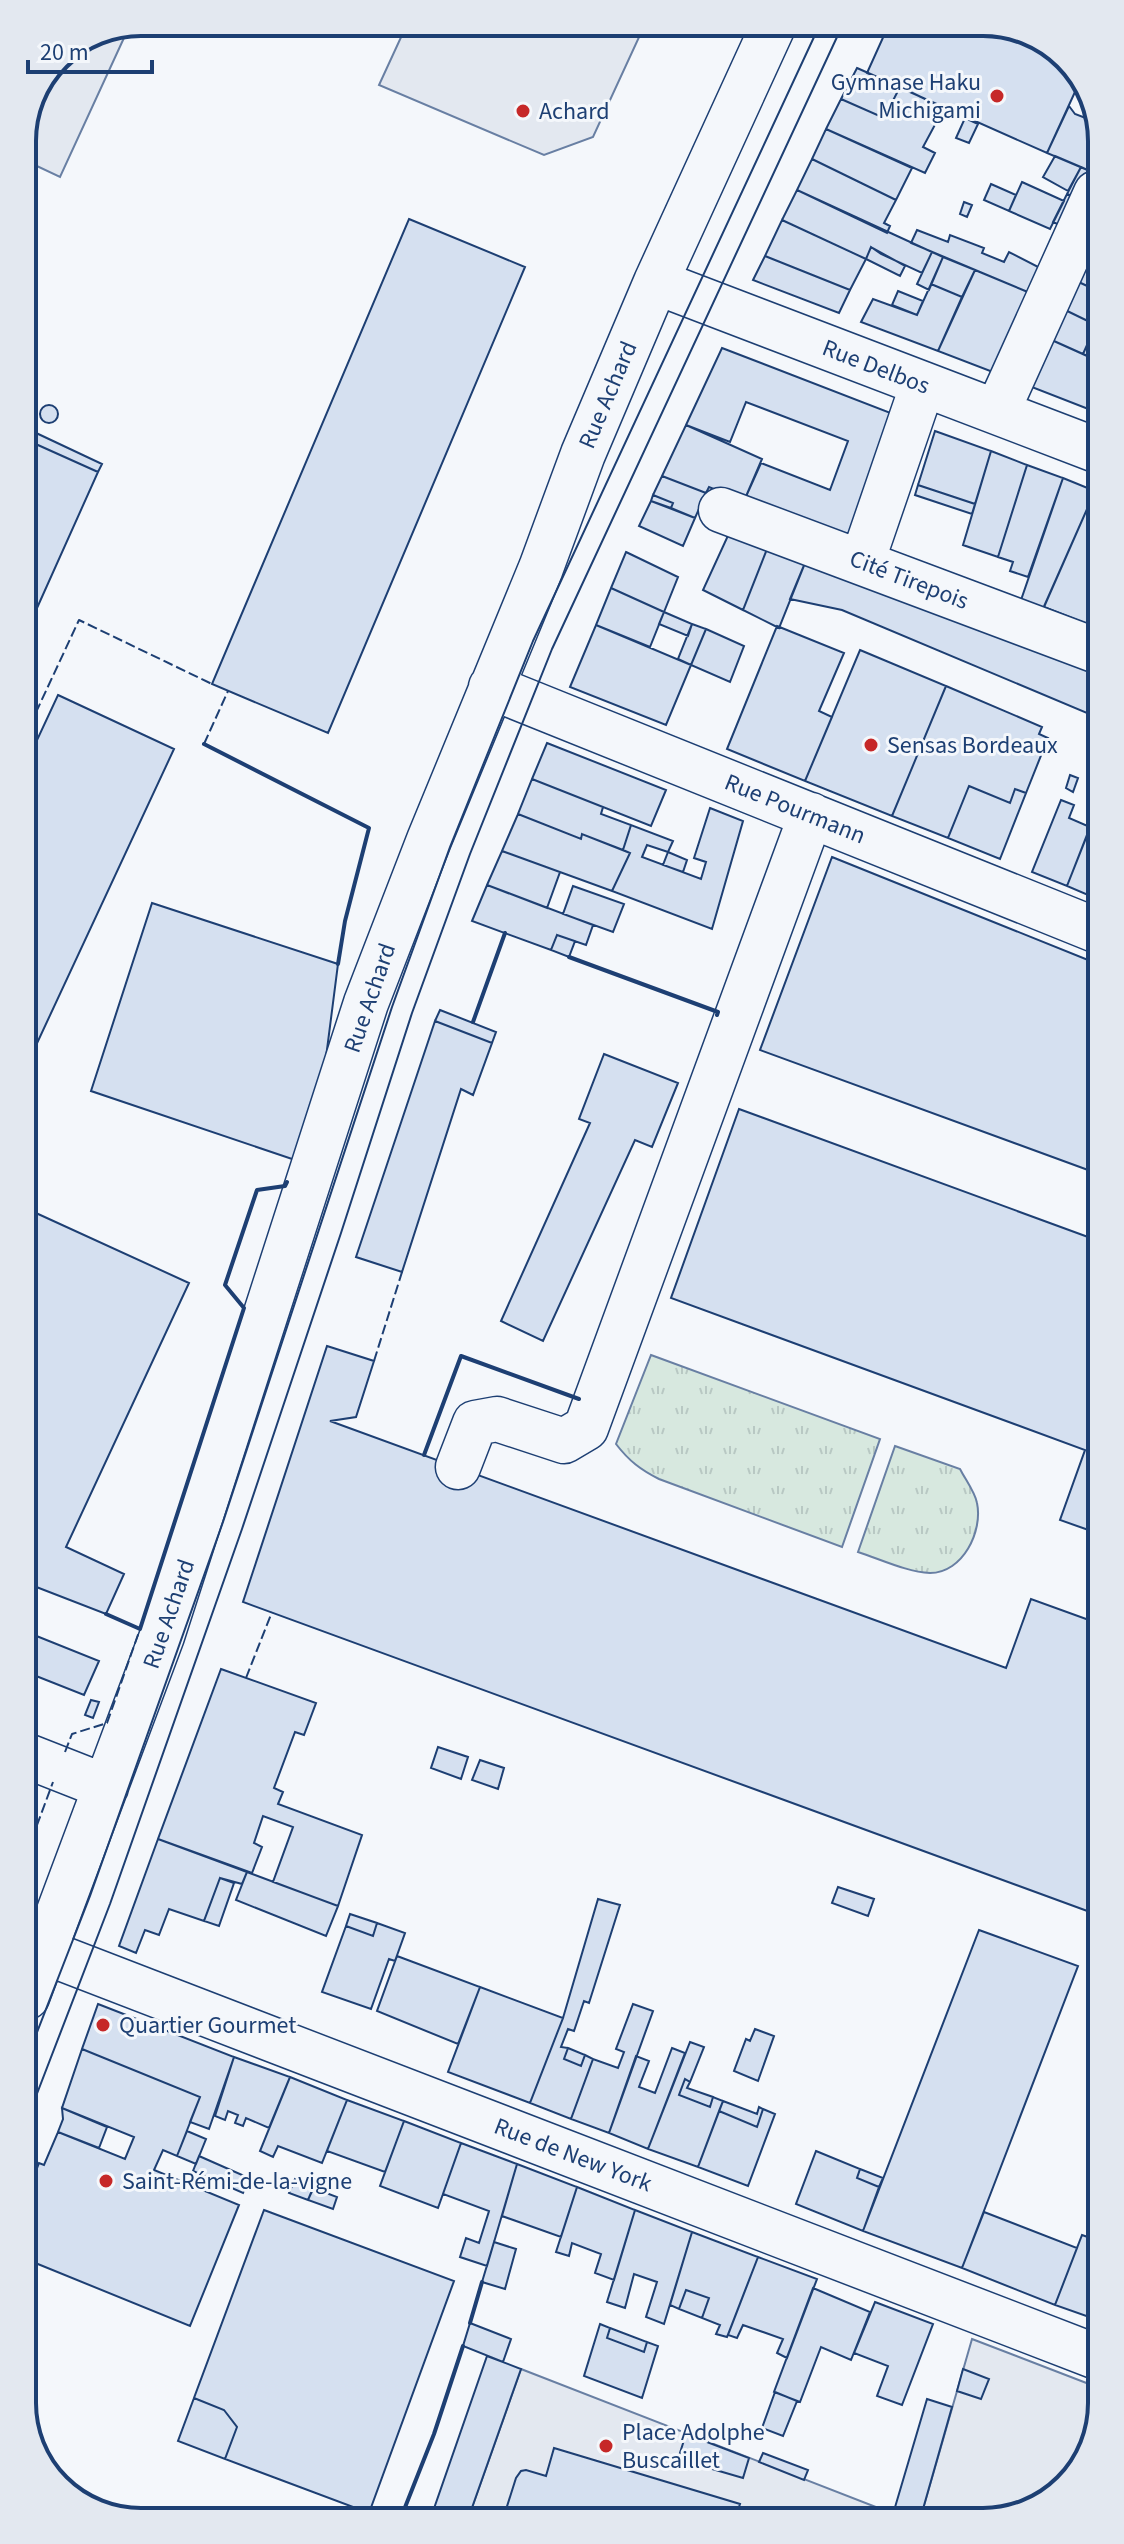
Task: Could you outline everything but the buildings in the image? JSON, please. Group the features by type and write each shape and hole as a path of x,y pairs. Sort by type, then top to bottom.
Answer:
{"street":[{"name":"Rue Achard","path":"36,1974 162,1636 366,1003 400,912 541,568 583,454 656,282 769,36"},
{"path":"997,412 1088,211"},
{"name":"Rue Delbos","path":"656,282 1088,447"},
{"path":"862,562 923,384"},
{"name":"Cité Tirepois","path":"721,510 1088,648"},
{"name":"Rue Pourmann","path":"491,687 1088,927"},
{"path":"458,1467 475,1423 497,1419 564,1441 586,1428 811,815"},
{"path":"36,1760 106,1787"},
{"name":"Rue de New York","path":"45,1952 1088,2354"}],"green space":[{"path":"651,1355 880,1439 842,1547 659,1479 626,1455 616,1444"},
{"path":"895,1446 960,1469 976,1499 977,1526 968,1548 952,1566 942,1571 912,1570 858,1552"}],"shaded area":[{"name":"Achard","path":"402,36 640,36 593,137 544,155 379,85"},
{"path":"124,38 60,177 36,166 36,134 47,95 72,62 89,50"},
{"path":"972,2339 1088,2384 1087,2417 1080,2443 1070,2461 1047,2486 1029,2497 997,2507 923,2508"},
{"name":"Place Adolphe Buscaillet","path":"521,2369 878,2508 472,2508"}],"tram line":[{"path":"36,2035 90,1896 223,1522 392,1007 450,847 533,641 814,36"},
{"path":"36,2096 110,1904 242,1529 412,1013 470,854 552,649 837,36"}],"fence":[{"path":"36,712 79,620 212,684"},
{"path":"204,744 228,691"},
{"path":"374,1361 402,1272"},
{"path":"246,1678 272,1612"},
{"path":"65,1752 72,1734 107,1723 140,1629"},
{"path":"36,1828 53,1782"}],"wall":[{"path":"204,744 369,828 345,921 338,964"},
{"path":"473,1022 505,933"},
{"path":"569,957 718,1012 717,1015"},
{"path":"106,1614 140,1629 244,1308 225,1285 257,1190 285,1186 287,1182"},
{"path":"424,1455 461,1356 579,1399"},
{"path":"470,2323 482,2282"},
{"path":"405,2508 434,2434 463,2346"}],"place":[{"name":"Gymnase Haku Michigami","path":"997,96"},
{"name":"Achard","path":"523,111"},
{"name":"Sensas Bordeaux","path":"871,745"},
{"name":"Quartier Gourmet","path":"103,2025"},
{"name":"Saint-Rémi-de-la-vigne","path":"106,2181"},
{"name":"Place Adolphe Buscaillet","path":"606,2446"}]}
